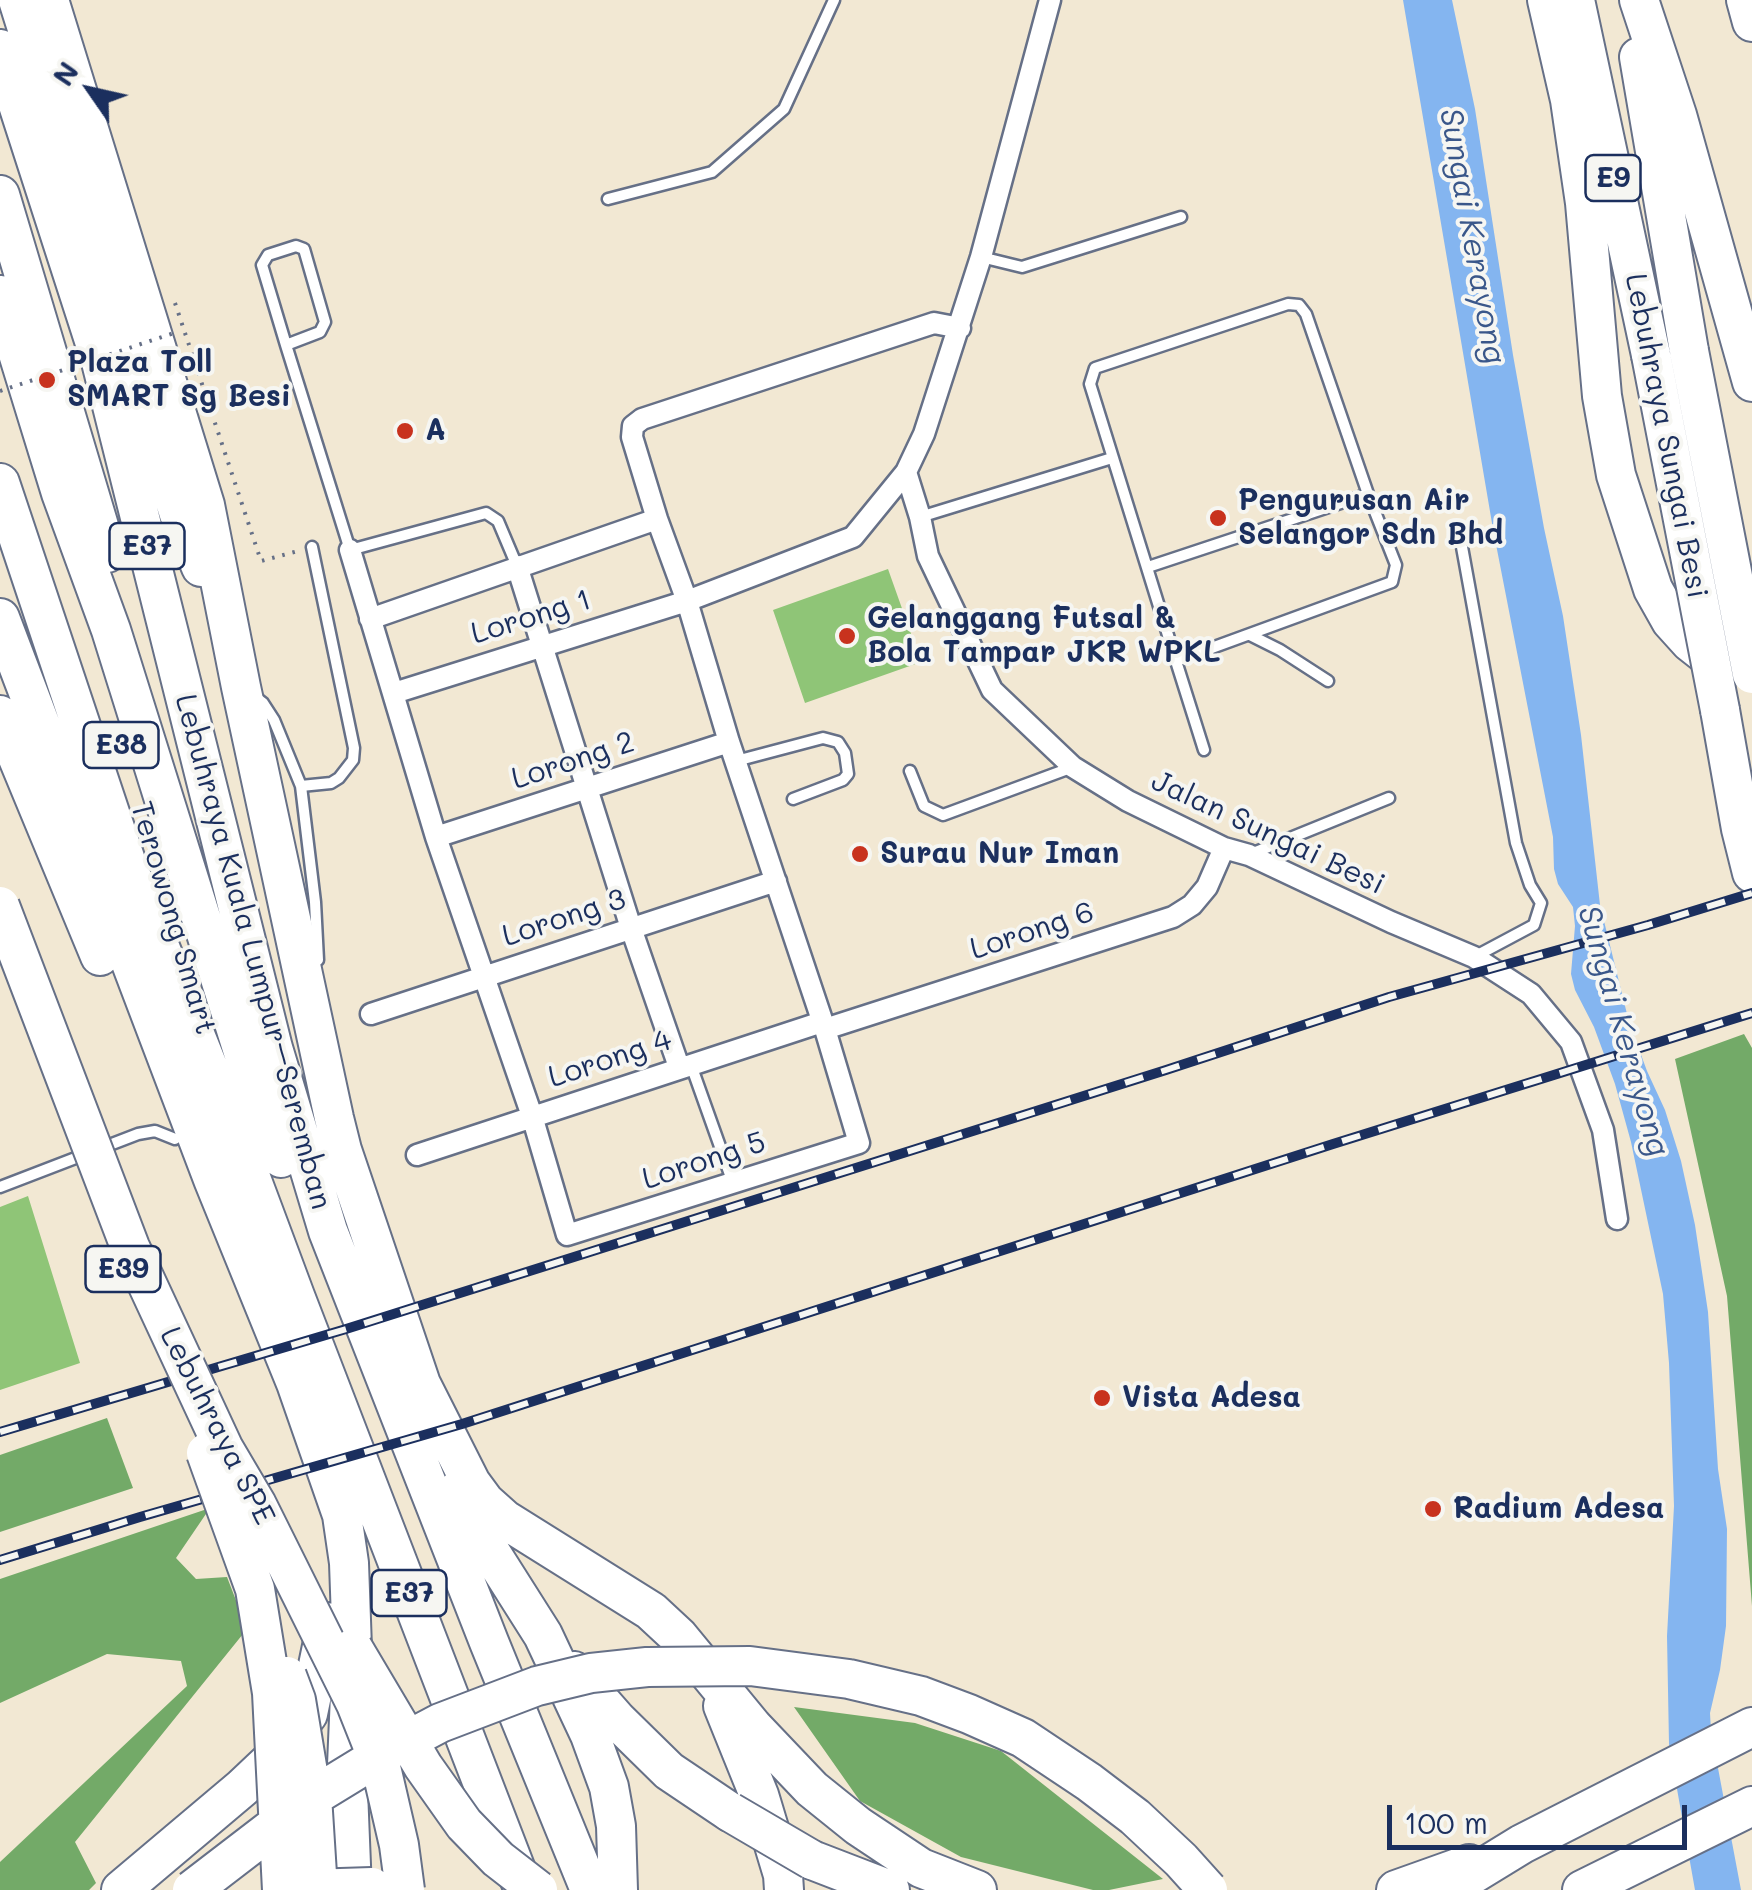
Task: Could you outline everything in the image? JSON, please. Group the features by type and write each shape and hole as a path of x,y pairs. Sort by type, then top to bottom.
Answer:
{"highway":[{"path":"18,0 179,514 233,648"},
{"path":"50,0 205,504 334,1118 421,1384 471,1483 485,1502 504,1519 651,1611 706,1667 754,1727 812,1789 858,1826 921,1868 977,1890"},
{"path":"1547,0 1570,100 1586,203 1607,435 1639,550 1652,589 1690,642 1704,653 1722,655 1740,653 1752,641"},
{"name":"Lebuhraya Sungai Besi","path":"1575,0 1651,355 1752,873"},
{"name":"Lebuhraya Sungai Besi","path":"1631,0 1689,351 1752,674"},
{"path":"1639,0 1677,116 1752,382"},
{"path":"1746,0 1752,22"},
{"name":"Lebuhraya Kuala Lumpur–Seremban","path":"0,49 101,362 274,1048 328,1231 590,1890"},
{"name":"Terowong Smart","path":"0,195 106,547 112,630"},
{"name":"Terowong Smart","path":"0,295 61,493 112,630 256,1090 312,1246 356,1304"},
{"name":"Terowong Smart","path":"0,375 156,851 229,1119"},
{"name":"Lebuhraya Kuala Lumpur–Seremban","path":"0,483 129,870 229,1119 524,1890"},
{"path":"0,618 206,1161 303,1402 342,1515 349,1563 352,1648 346,1765 378,1889 306,1890"},
{"path":"0,715 290,1426 327,1528 333,1574 326,1632 308,1714 278,1754 242,1788 121,1890"},
{"name":"Lebuhraya SPE","path":"0,906 130,1247 224,1449 356,1704 381,1768 399,1845 378,1889"},
{"name":"Lebuhraya SPE","path":"0,945 119,1260 210,1463 255,1588 272,1693 282,1890"},
{"path":"328,1231 360,1264 461,1496 486,1545 543,1635 590,1735 608,1787 616,1826 618,1890"},
{"path":"256,1505 330,1608 423,1766 464,1824 498,1859 538,1890"},
{"path":"255,1588 296,1700 312,1796 318,1890"},
{"path":"154,1890 284,1777 306,1749 332,1696 350,1601"},
{"path":"543,1635 616,1720 669,1771 812,1860 890,1890"},
{"path":"192,1890 317,1794 440,1723 537,1686 591,1674 647,1667 733,1666 849,1679 903,1692 970,1714 1022,1738 1135,1817 1208,1890"},
{"path":"706,1667 758,1796 784,1875 784,1890"},
{"path":"1447,1890 1522,1844 1752,1726"},
{"path":"1460,1890 1752,1748"},
{"path":"1582,1890 1752,1806"},
{"path":"1396,1890 1522,1844"},
{"path":"498,1859 558,1890"}],"street":[{"path":"687,601 853,537 906,472 924,434 960,328 1050,0"},
{"path":"824,1025 732,751 687,601 656,520 632,437 633,426 642,419 934,323 960,328"},
{"name":"Jalan Sungai Besi","path":"906,472 928,556 992,690 1073,767 1128,801 1224,848 1249,855 1474,957 1530,994 1571,1042 1603,1130 1616,1219"},
{"path":"370,619 656,520"},
{"path":"350,550 436,836 532,1116"},
{"path":"517,566 632,928 685,1066"},
{"name":"Lorong 1","path":"394,692 687,601"},
{"name":"Lorong 2","path":"436,836 587,788 732,751"},
{"name":"Lorong 6","path":"824,1025 1173,918 1207,888 1224,848"},
{"name":"Lorong 3","path":"371,1014 776,881"},
{"name":"Lorong 4","path":"416,1155 685,1066 824,1025"},
{"name":"Lorong 5","path":"532,1116 567,1235 859,1143 824,1025"}],"lane":[{"path":"608,199 712,172 784,108 834,0"},
{"path":"981,257 1022,267 1181,218"},
{"path":"286,346 320,332 325,322 304,249 296,246 268,255 262,265 286,346 350,550 486,513 498,521 517,566"},
{"path":"1176,662 1392,582 1396,565 1306,314 1299,305 1288,304 1095,368 1090,384 1112,458 1148,567 1176,662 1204,750"},
{"path":"920,516 1112,458"},
{"path":"1148,567 1368,494"},
{"path":"301,786 331,783 339,778 353,760 354,748 312,547"},
{"path":"1462,547 1516,843 1530,885 1541,902 1534,925 1474,957"},
{"path":"1250,634 1328,681"},
{"path":"241,687 263,703 274,720 301,786 315,902 318,968"},
{"path":"732,751 824,738 838,742 845,753 848,774 793,799"},
{"path":"910,771 924,806 944,816 1073,767"},
{"path":"1249,855 1389,798"},
{"path":"330,1042 334,1118"},
{"path":"685,1066 733,1183"},
{"path":"0,1188 138,1134 155,1131 175,1139"}],"path":[{"path":"171,292 262,561 312,547"},
{"path":"0,391 174,333"}],"green space":[{"name":"Gelanggang Futsal & Bola Tampar JKR WPKL","path":"888,569 921,662 805,703 773,610"},
{"path":"1744,1034 1752,1048 1752,1606 1727,1296 1675,1059"},
{"path":"28,1196 80,1363 0,1390 0,1207"},
{"path":"107,1418 133,1488 0,1532 0,1455"},
{"path":"210,1508 176,1558 196,1579 227,1577 247,1629 75,1842 96,1883 89,1890 0,1890 0,1862 187,1686 181,1661 107,1654 0,1703 0,1579"},
{"path":"794,1707 915,1723 1001,1751 1163,1879 1093,1890 961,1857 860,1801"}],"water":[{"name":"Sungai Kerayong","path":"1403,0 1452,0 1475,109 1513,355 1563,616 1600,905 1629,1022 1665,1110 1695,1225 1708,1312 1718,1469 1727,1529 1726,1626 1710,1713 1711,1731 1741,1890 1695,1890 1669,1744 1667,1636 1674,1506 1663,1294 1615,1084 1571,974 1573,907 1558,884 1554,869 1553,837 1493,529"}],"railway":[{"path":"0,1432 346,1329 1389,997 1752,893"},
{"path":"0,1560 462,1424 1752,1013"}],"place":[{"name":"Plaza Toll SMART Sg Besi","path":"47,380"},
{"name":"A","path":"405,431"},
{"name":"Pengurusan Air Selangor Sdn Bhd","path":"1218,518"},
{"name":"Gelanggang Futsal & Bola Tampar JKR WPKL","path":"847,636"},
{"name":"Surau Nur Iman","path":"860,854"},
{"name":"Vista Adesa","path":"1102,1398"},
{"name":"Radium Adesa","path":"1433,1509"}]}
